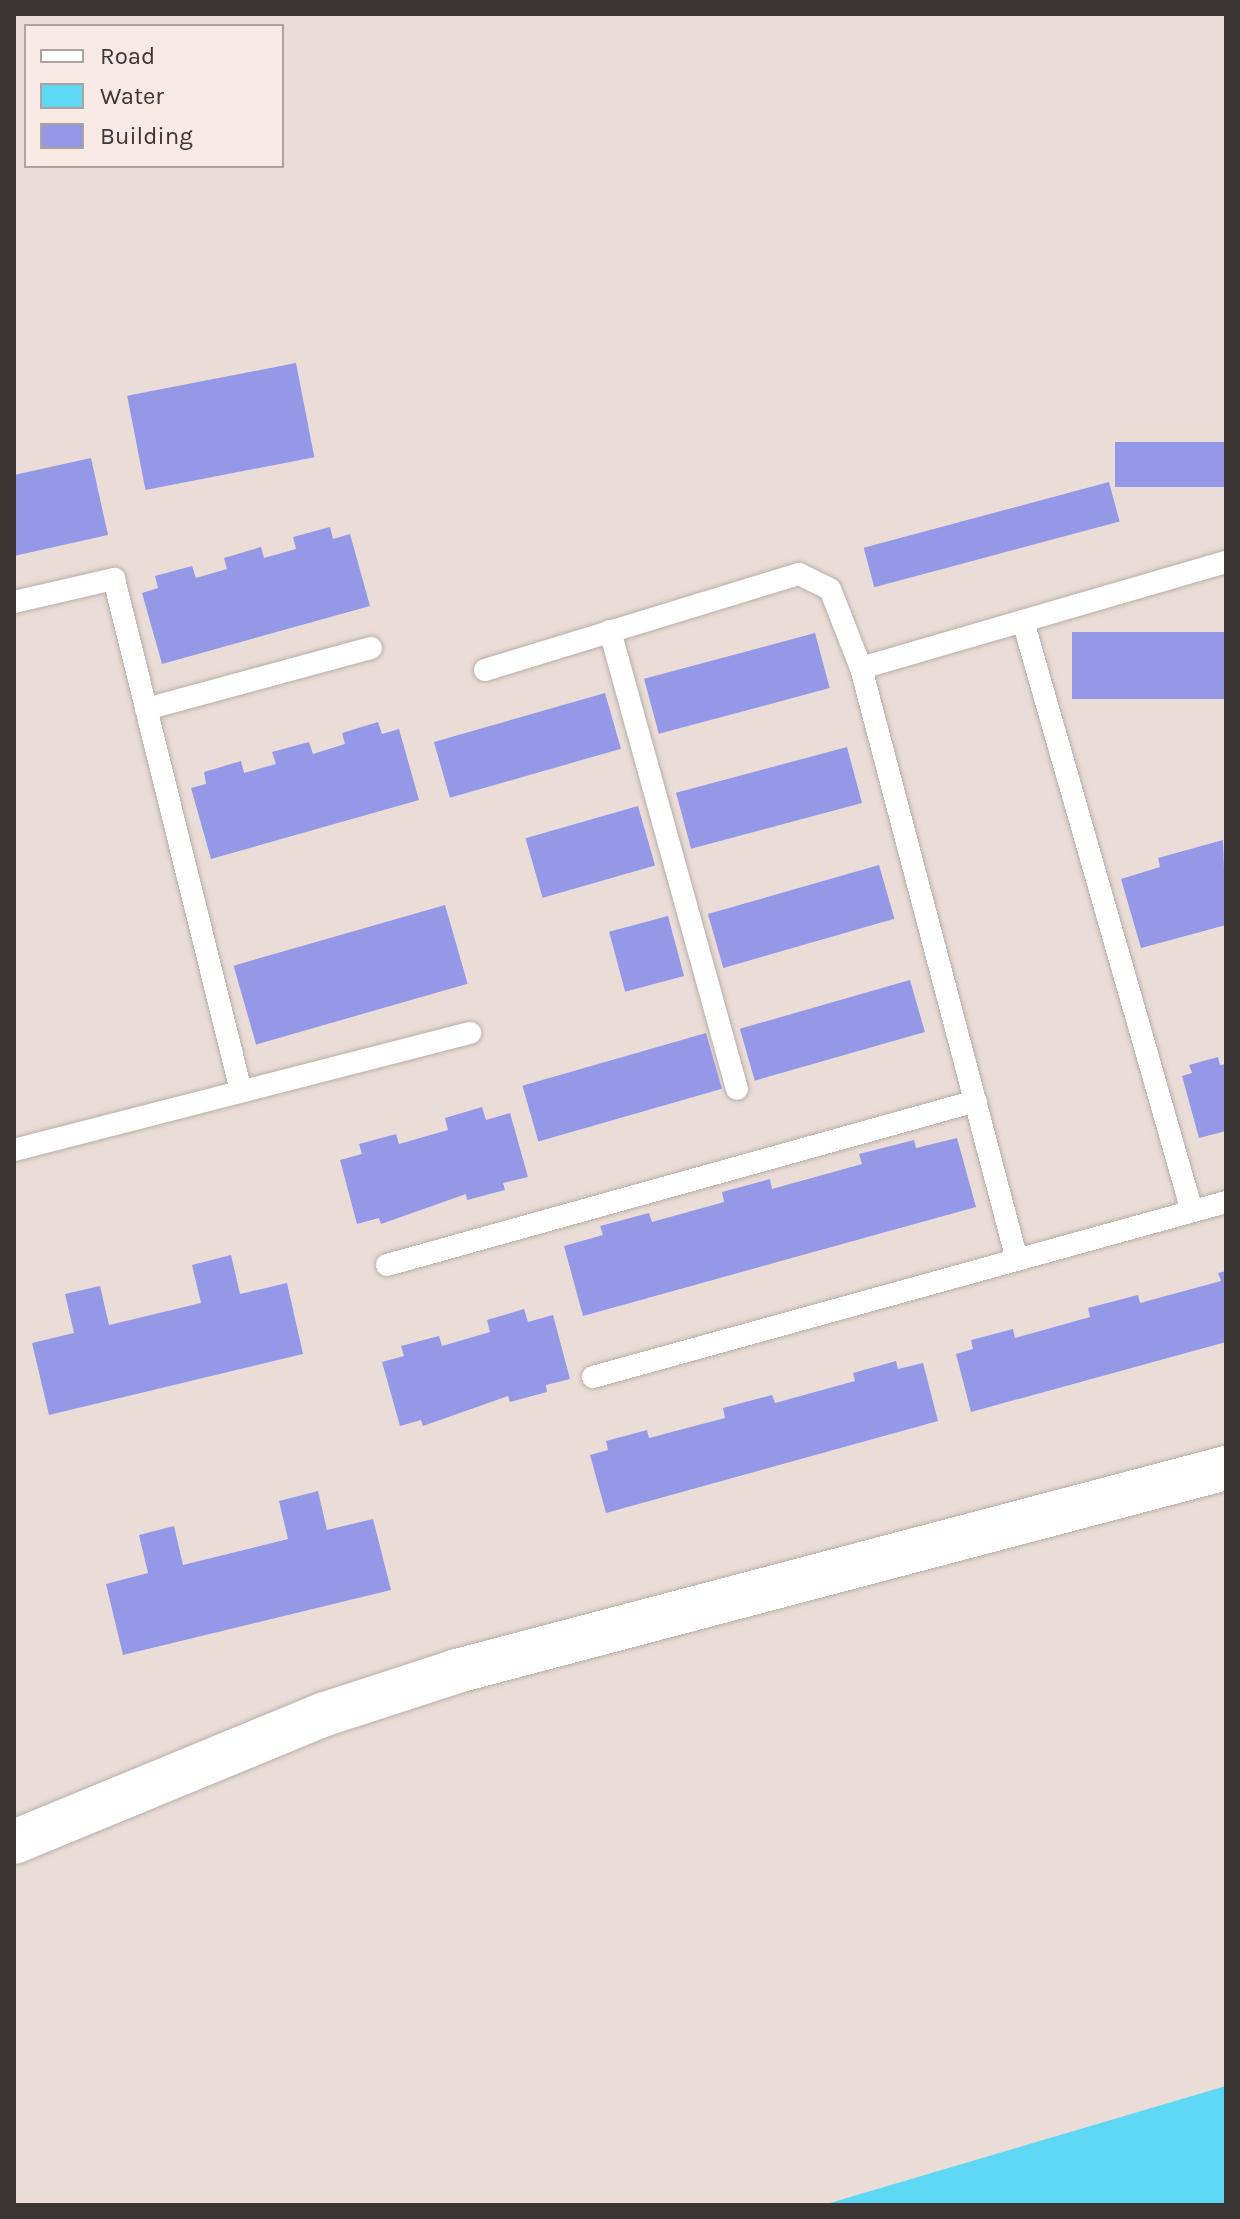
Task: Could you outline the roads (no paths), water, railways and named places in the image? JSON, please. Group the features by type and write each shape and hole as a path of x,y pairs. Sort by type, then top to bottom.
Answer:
{"street":[{"path":"14,1842 325,1714 457,1671 1226,1468"}],"lane":[{"path":"861,668 1226,562"},
{"path":"485,670 799,574 830,589 861,668 1017,1260"},
{"path":"14,602 114,579 241,1091"},
{"path":"1023,621 1192,1211"},
{"path":"610,631 737,1089"},
{"path":"146,709 371,648"},
{"path":"14,1150 470,1033"},
{"path":"387,1265 976,1101"},
{"path":"593,1377 1226,1202"}],"water":[{"path":"1226,2086 1226,2205 823,2205"}]}
